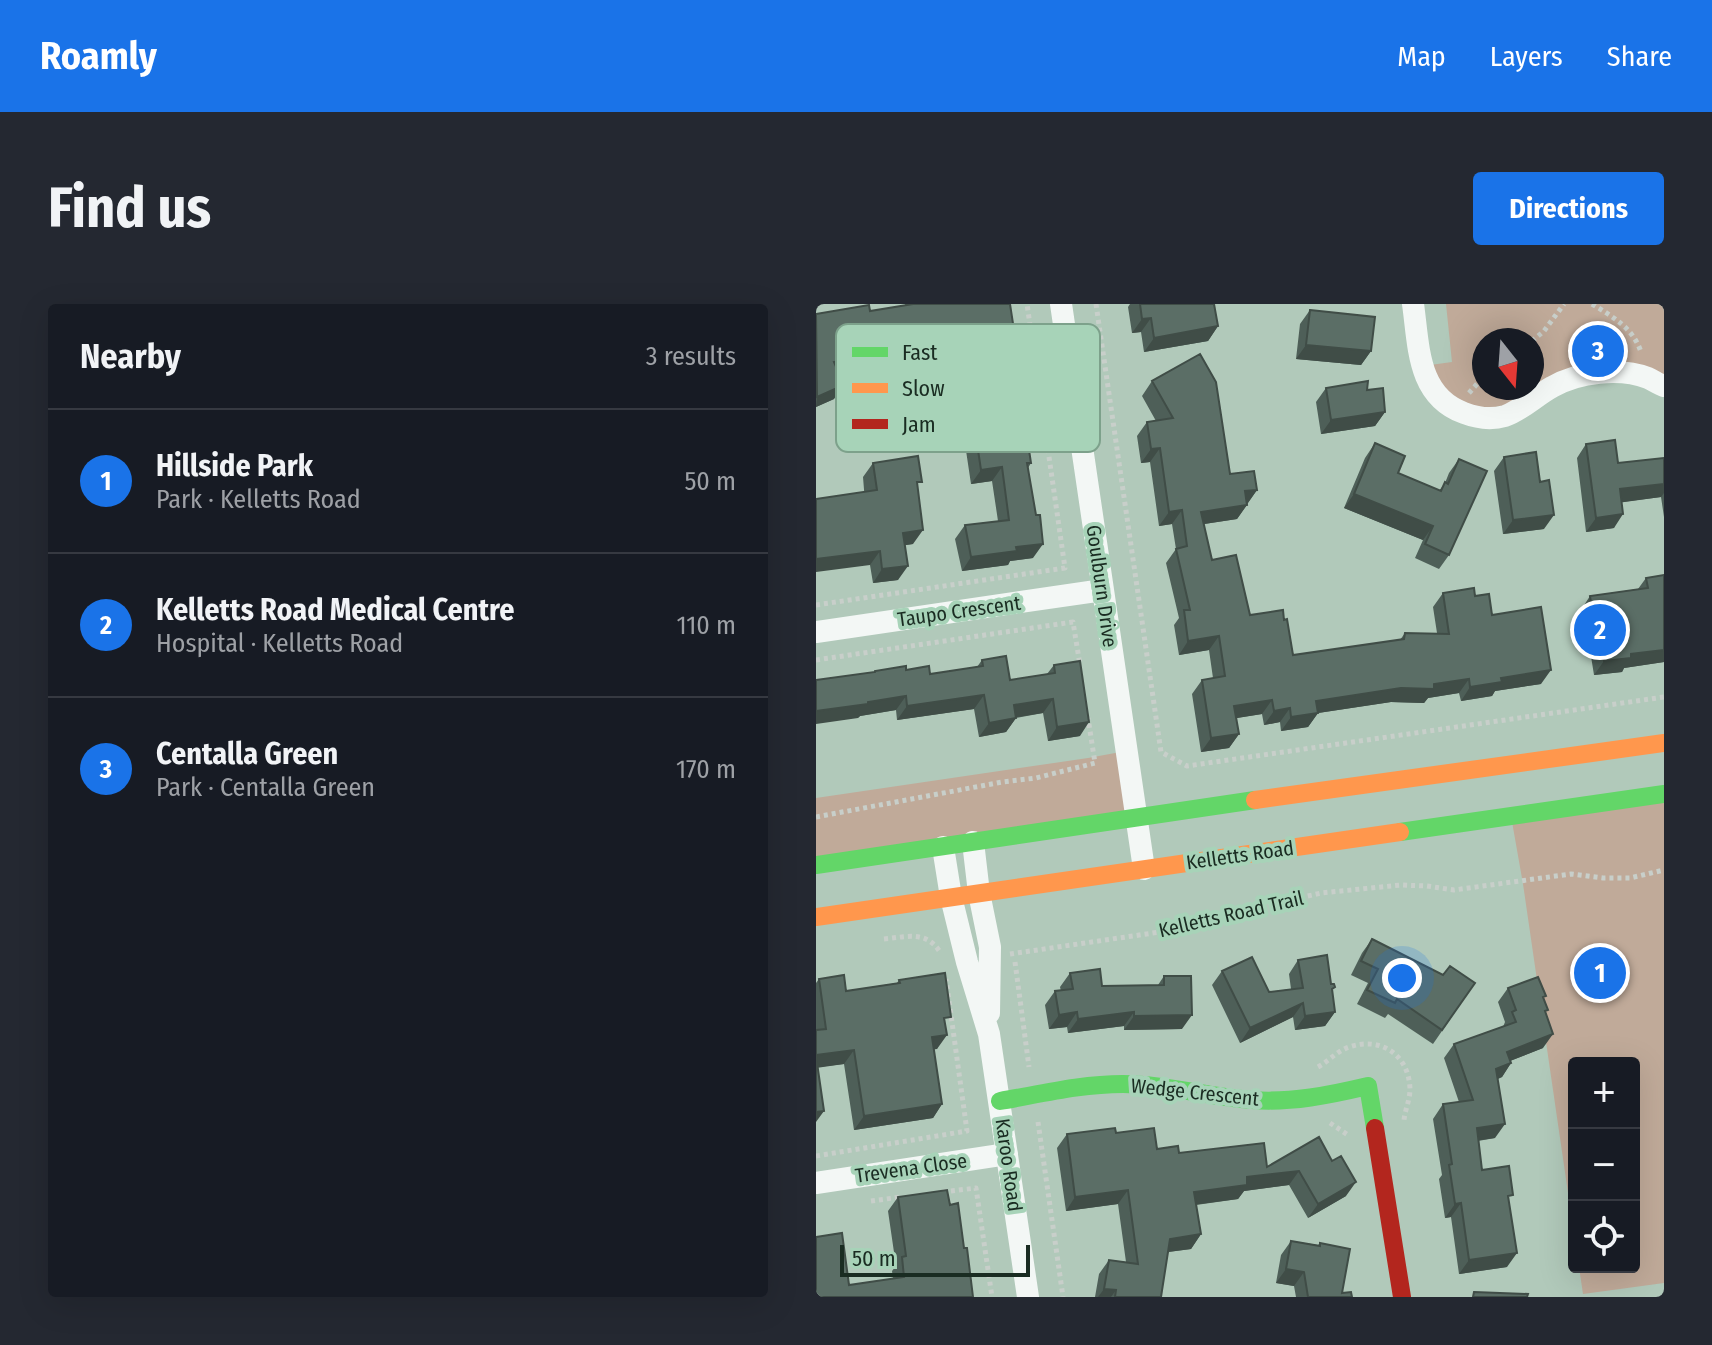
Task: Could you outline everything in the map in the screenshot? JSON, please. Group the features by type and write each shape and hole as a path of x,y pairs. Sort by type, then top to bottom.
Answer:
{"main road":[{"path":"816,865 1136,816 1664,743"},
{"name":"Kelletts Road","path":"816,917 1664,794"},
{"name":"Wedge Crescent","path":"1000,1101 1117,1084 1181,1088 1250,1100 1325,1096 1368,1086 1402,1297"}],"street":[{"name":"Goulburn Drive","path":"1061,304 1064,324"},
{"path":"1413,304 1426,380 1437,396 1453,409 1480,419 1506,416 1553,386 1593,374 1633,374 1664,386"},
{"name":"Goulburn Drive","path":"1083,452 1144,869"},
{"name":"Taupo Crescent","path":"816,632 1103,590"},
{"name":"Karoo Road","path":"973,842 990,947 978,960"},
{"name":"Karoo Road","path":"943,847 951,897 978,960 1028,1297"},
{"name":"Trevena Close","path":"816,1183 1007,1154"}],"path":[{"path":"1027,304 1030,324"},
{"path":"1096,304 1099,324"},
{"path":"1544,331 1564,304"},
{"path":"1592,304 1625,326 1637,340 1642,357"},
{"path":"1100,332 1161,752 1187,766 1664,697"},
{"path":"816,605 1065,568 1048,452"},
{"path":"816,660 1073,622 1081,669"},
{"path":"816,817 1036,778 1095,763 1088,716"},
{"name":"Kelletts Road Trail","path":"944,966 1194,927 1321,893 1401,885 1454,890 1571,874 1630,878 1664,870"},
{"path":"816,1156 967,1131 943,957 934,944 918,936 879,940"},
{"path":"1014,953 1030,1070"},
{"path":"1049,1118 1037,1120 1063,1297"},
{"path":"1328,1121 1352,1138"},
{"path":"933,1194 976,1188 992,1297"},
{"path":"860,1202 904,1197"}],"shaded area":[{"path":"1446,304 1664,304 1664,376 1649,369 1544,396 1544,328 1472,328 1472,400 1528,400 1481,409 1447,394 1430,365 1452,362"},
{"path":"1126,751 1136,816 816,865 816,798"},
{"path":"1664,794 1664,1283 1583,1294 1580,1273 1640,1273 1640,1057 1568,1057 1568,1193 1511,816"}],"building":[{"path":"913,304 1010,304 1013,324 836,324 836,389 817,397 816,314 869,305 870,311"},
{"path":"1140,304 1214,304 1218,326 1154,338 1151,318 1142,319"},
{"path":"1310,310 1375,317 1371,351 1306,345"},
{"path":"1200,354 1216,382 1230,474 1254,471 1257,490 1245,491 1247,505 1201,512 1212,560 1236,555 1250,615 1283,610 1293,655 1404,639 1405,633 1449,634 1443,593 1474,588 1475,596 1489,594 1492,615 1541,607 1551,670 1501,678 1502,682 1470,687 1469,679 1434,684 1434,689 1401,688 1316,701 1318,713 1291,717 1290,708 1274,711 1272,700 1234,706 1239,734 1211,738 1202,680 1225,676 1219,636 1188,641 1184,610 1190,610 1176,549 1187,546 1182,510 1169,512 1160,448 1151,449 1147,422 1173,418 1152,381"},
{"path":"1368,381 1367,390 1383,388 1385,412 1331,420 1326,388"},
{"path":"1615,440 1618,463 1664,458 1664,484 1620,489 1623,514 1596,518 1586,444"},
{"path":"1375,443 1405,456 1398,473 1441,491 1445,482 1448,484 1459,459 1487,471 1449,555 1425,544 1433,526 1354,494"},
{"path":"978,452 1029,452 1031,463 1027,463 1036,515 1040,515 1043,544 971,557 965,525 1009,520 1002,467 981,470"},
{"path":"1536,452 1540,482 1549,480 1554,515 1513,520 1504,457"},
{"path":"918,456 922,482 917,482 923,530 903,533 908,566 882,569 880,551 816,559 816,499 877,490 873,463"},
{"path":"1664,575 1664,650 1604,661 1600,636 1596,637 1590,596 1648,588 1646,578"},
{"path":"1006,656 1010,680 1055,673 1054,665 1080,661 1089,722 1057,727 1053,699 1014,705 1016,718 989,723 984,695 907,706 906,696 816,711 816,680 906,666 906,670 929,666 930,674 983,666 982,660"},
{"path":"1372,939 1443,975 1450,966 1475,983 1442,1030 1397,999 1395,1003 1367,990 1378,969 1361,961"},
{"path":"1327,955 1331,984 1335,987 1332,989 1335,1012 1305,1016 1303,1003 1250,1028 1222,971 1252,957 1269,992 1303,988 1298,960"},
{"path":"1100,969 1102,986 1164,985 1164,976 1191,976 1192,1015 1134,1016 1134,1012 1078,1019 1077,1012 1059,1015 1055,991 1073,989 1070,973"},
{"path":"945,973 951,1017 944,1018 947,1035 932,1037 942,1104 864,1116 854,1050 816,1055 816,1030 826,1029 819,979 844,975 846,991"},
{"path":"1538,977 1546,996 1543,997 1548,1010 1545,1011 1553,1034 1507,1052 1511,1063 1496,1069 1505,1124 1477,1128 1482,1170 1509,1166 1513,1195 1508,1196 1517,1253 1469,1260 1461,1203 1455,1204 1443,1104 1473,1100 1454,1044 1516,1022 1512,1012 1516,1010 1508,988"},
{"path":"816,1056 824,1111 816,1112"},
{"path":"1115,1128 1116,1133 1154,1128 1157,1149 1178,1146 1179,1153 1264,1143 1267,1167 1319,1137 1332,1161 1341,1156 1356,1182 1318,1204 1299,1171 1247,1177 1247,1185 1194,1192 1201,1234 1170,1239 1161,1297 1115,1297 1116,1290 1104,1289 1109,1260 1138,1264 1128,1190 1075,1197 1067,1134"},
{"path":"947,1190 950,1205 958,1203 973,1297 816,1297 816,1237 842,1233 849,1285 904,1277 902,1257 906,1256 898,1197"},
{"path":"1291,1241 1350,1249 1342,1293 1351,1292 1352,1297 1308,1297 1304,1272 1286,1269"},
{"path":"1474,1292 1528,1294 1527,1297 1473,1297"}],"traffic: fast":[{"path":"1400,832 1664,794"},
{"path":"816,865 1255,800"},
{"path":"1000,1101 1107,1084 1155,1086 1267,1101 1310,1098 1368,1086 1375,1128"}],"traffic: slow":[{"path":"1255,800 1664,743"},
{"path":"816,917 1400,832"}],"traffic: jam":[{"path":"1375,1128 1402,1297"}],"place":[{"name":"Centalla Green","path":"1598,351"},
{"name":"Kelletts Road Medical Centre","path":"1600,630"},
{"name":"Hillside Park","path":"1600,973"}]}
